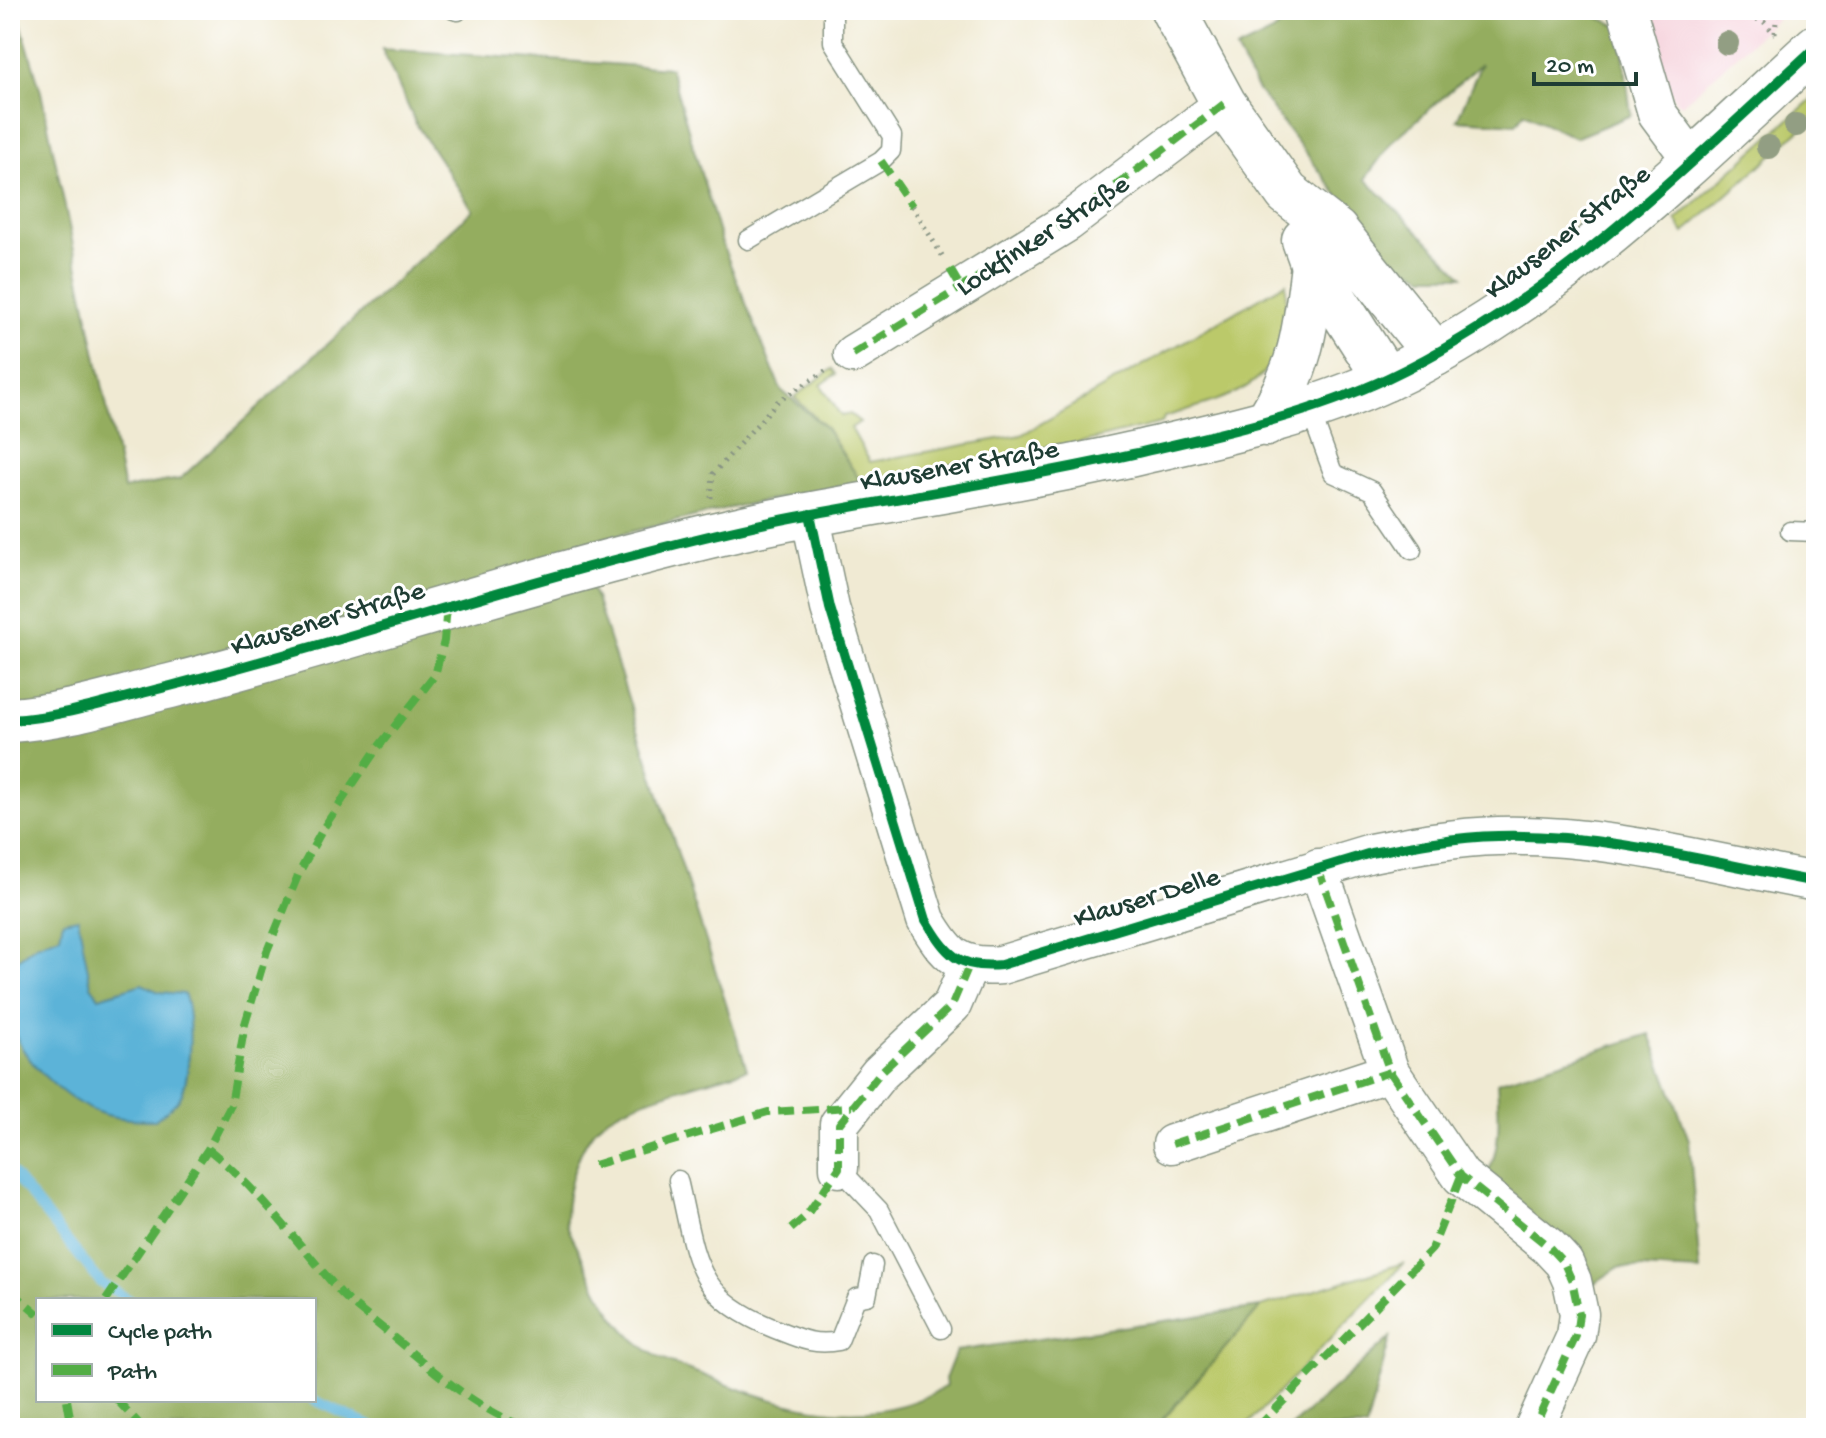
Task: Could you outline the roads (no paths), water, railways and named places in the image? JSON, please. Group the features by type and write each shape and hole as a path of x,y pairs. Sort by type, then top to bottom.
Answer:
{"main road":[{"path":"1173,10 1224,104 1287,193 1313,265 1386,379"},
{"name":"Klausener Straße","path":"10,720 70,711 235,669 461,601 682,543 810,514 1030,477 1266,424 1310,410 1386,379 1435,354 1537,289 1692,160 1816,47"},
{"path":"1287,193 1336,231 1435,354"},
{"path":"1266,424 1290,386 1305,334 1313,265"}],"street":[{"path":"1627,10 1657,113 1692,160"},
{"name":"Lockfinker Straße","path":"853,354 1068,222 1224,104"},
{"path":"810,514 830,608 926,920 955,959 969,965 952,1005 879,1074 839,1124 839,1168"},
{"name":"Klauser Delle","path":"969,965 1001,965 1318,868 1420,843 1496,836 1551,837 1816,882"},
{"path":"1318,868 1390,1072 1461,1176 1549,1247 1564,1263 1572,1281 1579,1314 1576,1336 1534,1428"},
{"path":"1172,1144 1390,1072"}],"lane":[{"path":"748,240 881,161 891,151 892,136 833,42 833,10"},
{"path":"1310,410 1333,473 1372,491 1412,550"},
{"path":"1790,531 1816,532"},
{"path":"839,1168 879,1210 941,1329"},
{"path":"678,1180 697,1264 718,1297 738,1314 817,1345 839,1341 856,1298 867,1296 873,1265"}],"water":[{"path":"78,918 91,986 99,997 142,984 159,992 184,994 190,1030 186,1078 179,1099 155,1120 107,1115 72,1099 33,1063 15,1035 9,1008 10,965 36,945 60,936 63,921"}],"waterway":[{"path":"10,1170 101,1283 127,1298"},
{"path":"316,1401 375,1428"}]}
